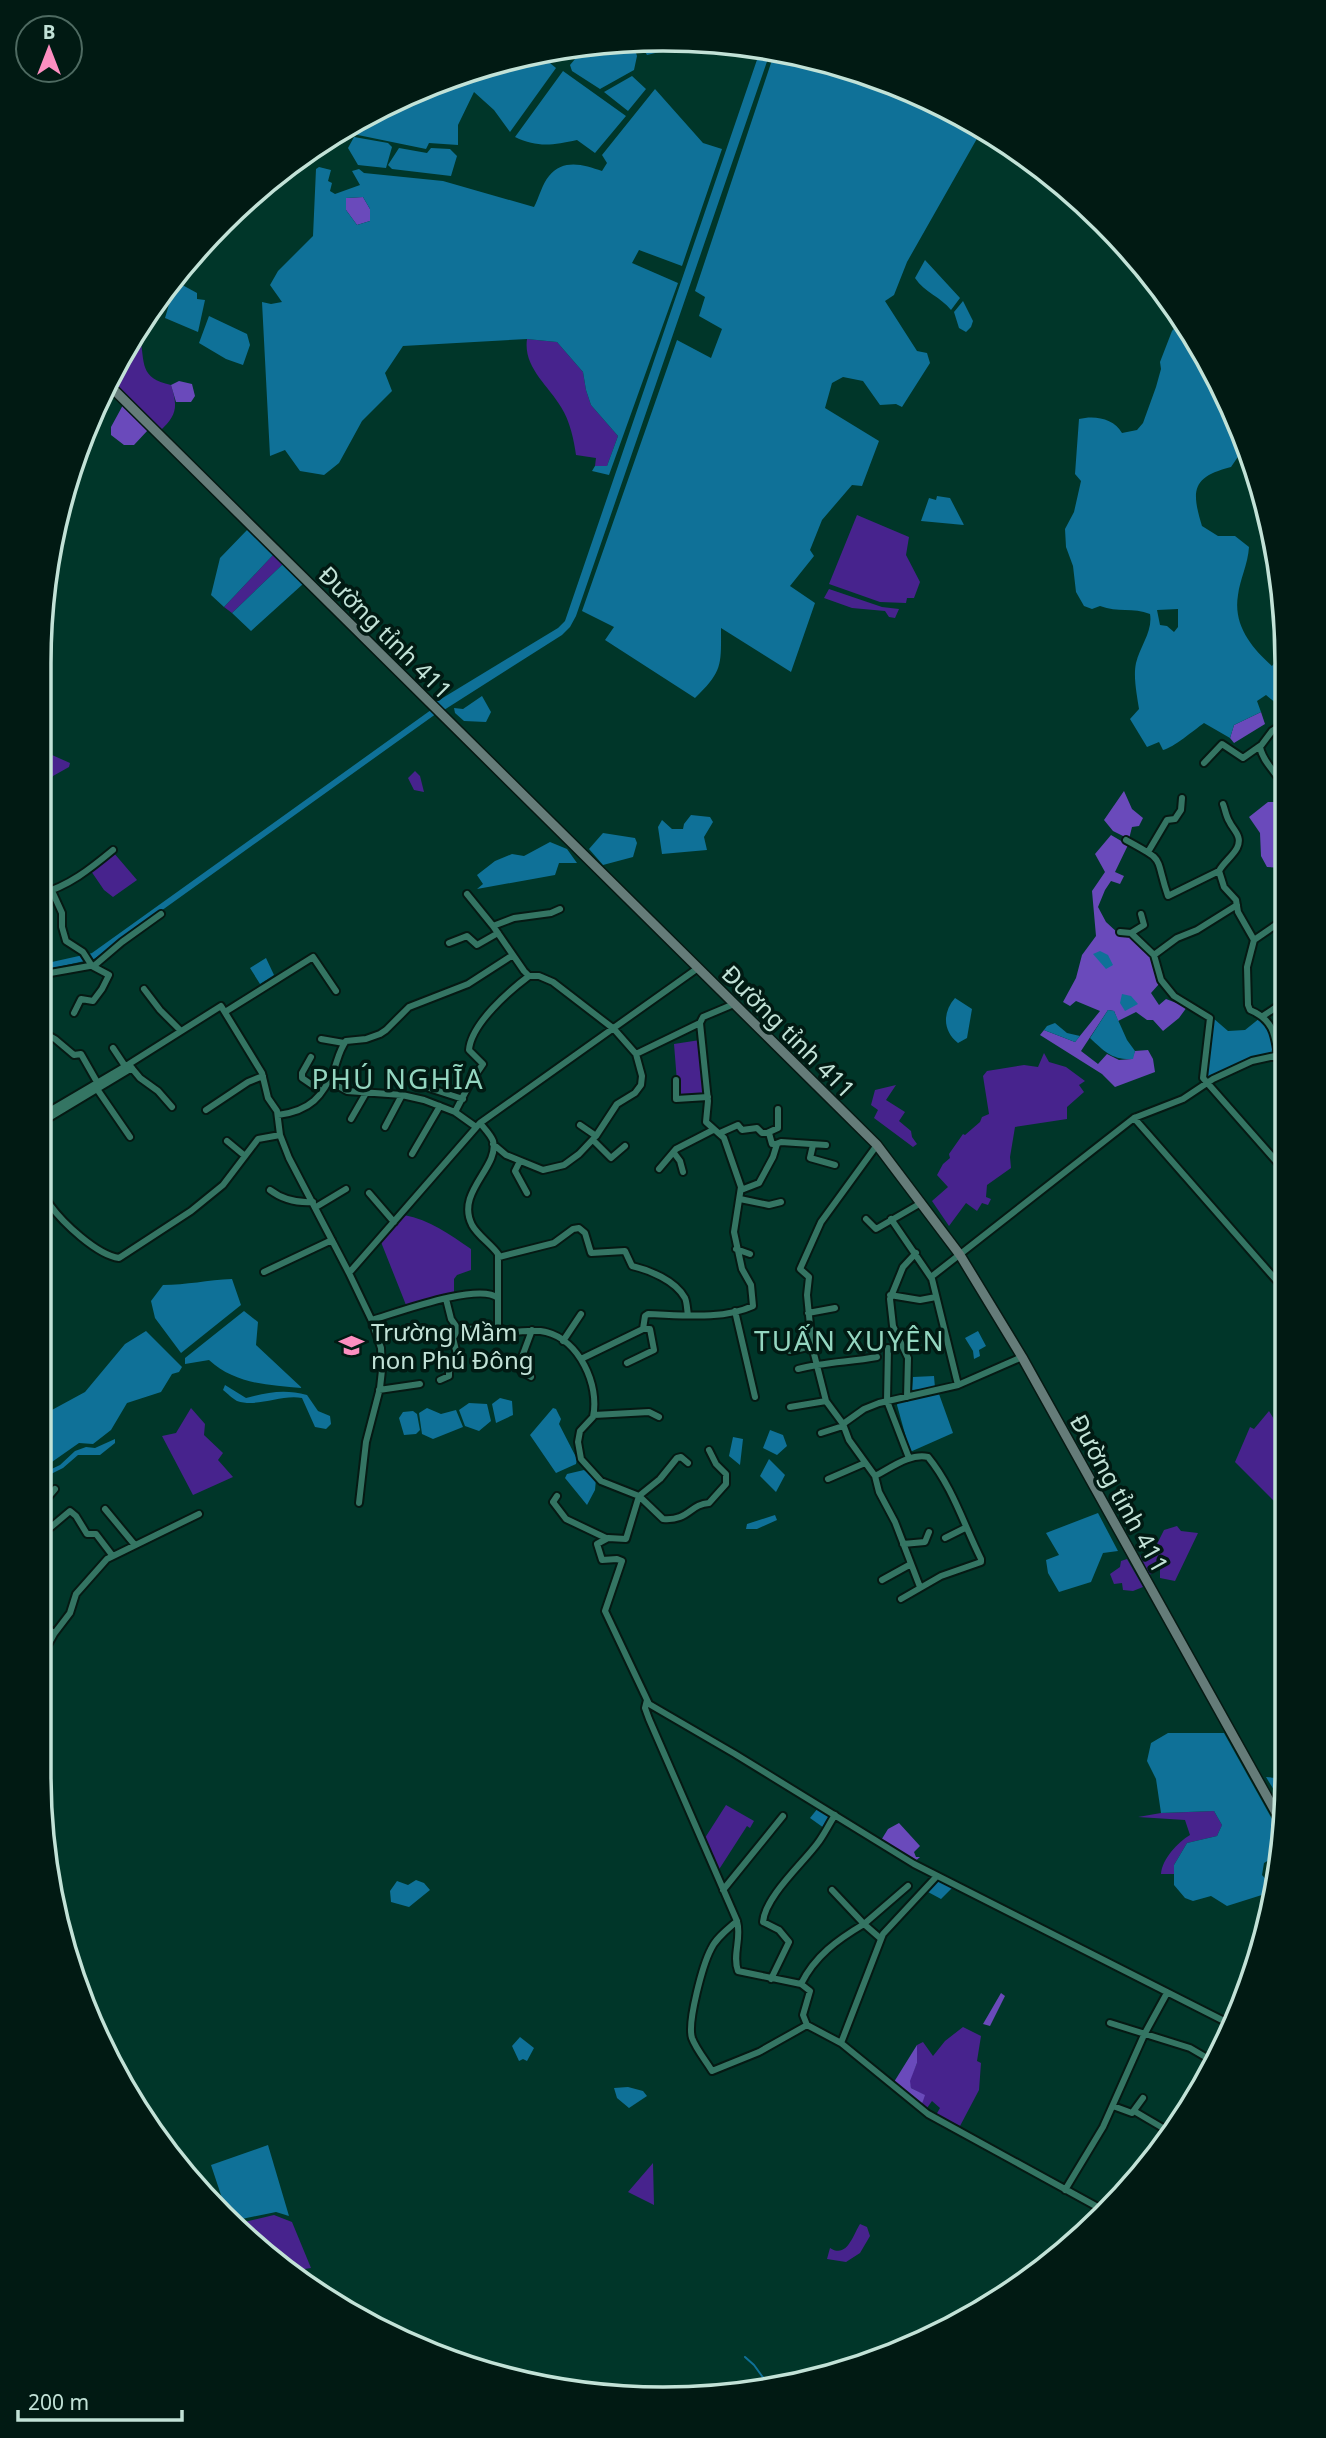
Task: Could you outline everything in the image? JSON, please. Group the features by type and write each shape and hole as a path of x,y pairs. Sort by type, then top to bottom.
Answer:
{"main road":[{"name":"Đường tỉnh 411","path":"115,391 877,1145 960,1255 1022,1357 1274,1809"}],"street":[{"path":"1204,763 1222,744 1243,758 1260,746 1275,729"},
{"path":"1260,746 1261,756 1275,774"},
{"path":"1148,852 1167,820 1175,819 1181,810 1182,798"},
{"path":"1126,841 1156,856 1161,863 1168,895 1219,871 1227,858 1237,850 1237,831 1229,823 1223,804"},
{"path":"74,1013 81,999 93,1001 109,976 92,966 83,952 66,941 62,913 52,891 82,875 113,850"},
{"path":"1219,871 1224,887 1236,900 1238,912 1254,940"},
{"path":"329,1081 347,1091 402,1095 455,1112 478,1125 506,1155 542,1170 554,1169 579,1154 595,1138 617,1104 635,1093 642,1084 636,1054 614,1029 551,980 529,976 470,896"},
{"path":"1154,955 1177,938 1197,930 1237,905"},
{"path":"493,926 514,918 551,913 560,908"},
{"path":"51,973 92,966 161,914"},
{"path":"1119,932 1130,933 1144,925 1141,914"},
{"path":"1275,926 1254,940 1247,967 1250,1010 1264,1016 1275,1032"},
{"path":"449,943 469,936 477,945 498,933"},
{"path":"1130,933 1154,955 1161,980 1174,996 1210,1018 1203,1078 1275,1160"},
{"path":"321,1039 344,1043 380,1034 409,1007 468,984 513,955"},
{"path":"51,1116 181,1031 313,957 336,991"},
{"path":"349,1273 478,1125 698,968"},
{"path":"455,1112 470,1083 484,1064 469,1050 475,1029 506,993 529,976"},
{"path":"144,989 181,1031"},
{"path":"643,1329 646,1315 688,1315 735,1311 753,1306 751,1285 742,1269 734,1231 741,1190 724,1138 706,1122 708,1097 700,1023 703,1017 734,1004"},
{"path":"1264,1016 1275,1008"},
{"path":"223,1009 263,1076 268,1098 278,1115 280,1135 289,1158 372,1320 382,1353 379,1390 366,1442 359,1503"},
{"path":"636,1054 700,1023"},
{"path":"51,1037 74,1055 81,1054 97,1086 130,1137"},
{"path":"278,1115 300,1112 307,1108 329,1081 344,1043"},
{"path":"113,1048 129,1067 161,1093 172,1107"},
{"path":"931,1278 1134,1118 1183,1099 1206,1083 1252,1061 1275,1055"},
{"path":"311,1057 302,1078 321,1091"},
{"path":"206,1110 248,1082 263,1076"},
{"path":"676,1080 675,1098 708,1097"},
{"path":"51,1111 97,1086"},
{"path":"429,1088 463,1099"},
{"path":"351,1119 366,1093"},
{"path":"385,1127 402,1095"},
{"path":"412,1154 440,1106"},
{"path":"659,1168 680,1146 716,1131 738,1125 742,1130 757,1128 762,1133 778,1128 778,1109"},
{"path":"1134,1118 1275,1279"},
{"path":"580,1125 611,1158 625,1146"},
{"path":"767,1133 770,1134 772,1144 781,1142 826,1145"},
{"path":"51,1206 83,1238 119,1258 205,1200 228,1181 258,1139 280,1135"},
{"path":"227,1141 245,1156"},
{"path":"494,1144 491,1156 473,1189 470,1215 472,1224 494,1247 499,1257 499,1328"},
{"path":"741,1190 759,1183 773,1157 776,1144"},
{"path":"813,1145 810,1158 835,1165"},
{"path":"877,1145 821,1222 800,1271 809,1277 808,1312 812,1346 827,1401 843,1425 849,1440 876,1476 880,1492 895,1522 920,1587"},
{"path":"674,1153 683,1172"},
{"path":"520,1161 515,1171 527,1193"},
{"path":"270,1191 286,1199 314,1205 346,1189"},
{"path":"369,1193 394,1222"},
{"path":"740,1199 769,1205 781,1202"},
{"path":"866,1219 875,1230 921,1203"},
{"path":"891,1219 931,1278 958,1385"},
{"path":"499,1257 554,1243 573,1229 579,1228 585,1233 591,1253 625,1251 632,1266 647,1268 674,1286 685,1298 688,1315"},
{"path":"264,1272 332,1240"},
{"path":"736,1249 750,1254"},
{"path":"907,1396 908,1358 893,1326 890,1295 903,1267 916,1253"},
{"path":"372,1320 446,1299 482,1293 492,1293 498,1298"},
{"path":"890,1295 920,1300 936,1297"},
{"path":"446,1299 451,1319 458,1329"},
{"path":"808,1312 835,1308"},
{"path":"735,1311 755,1397"},
{"path":"564,1340 581,1314"},
{"path":"458,1329 499,1328 510,1332 531,1330 547,1332 564,1340 581,1359 593,1388 594,1415 580,1431 578,1442 581,1460 601,1481 639,1496 658,1516 666,1519 683,1517 699,1504 709,1503 726,1484 726,1474 716,1464 709,1450"},
{"path":"440,1380 449,1376 449,1370 459,1363 453,1338 458,1329"},
{"path":"581,1359 643,1329 651,1331 654,1350 627,1363"},
{"path":"531,1330 519,1365 521,1371 531,1377"},
{"path":"790,1351 812,1346"},
{"path":"888,1348 887,1401 909,1458"},
{"path":"798,1369 817,1363 843,1363 877,1357"},
{"path":"821,1433 843,1425 864,1409 958,1385 1022,1357"},
{"path":"379,1390 420,1384"},
{"path":"790,1407 827,1401"},
{"path":"594,1415 649,1412 659,1418"},
{"path":"557,1496 553,1502 566,1519 606,1538 626,1539 639,1496 660,1479 677,1458 681,1457 688,1462"},
{"path":"876,1476 909,1458 928,1457 949,1487 981,1559 981,1562 941,1576 901,1599"},
{"path":"828,1479 866,1462"},
{"path":"51,1494 55,1489"},
{"path":"105,1509 134,1544"},
{"path":"51,1527 70,1511 87,1534 96,1534 112,1555"},
{"path":"51,1638 70,1613 76,1594 112,1555 199,1514"},
{"path":"945,1538 965,1528"},
{"path":"903,1544 925,1542 929,1532"},
{"path":"606,1538 597,1544 601,1560 622,1561 605,1611 646,1700 645,1708 649,1719 737,1921 740,1930 735,1964 738,1972 801,1984 810,1991 803,2015 807,2025 841,2043 928,2114 1097,2207"},
{"path":"882,1580 911,1564"},
{"path":"51,1631 54,1634"},
{"path":"646,1700 936,1877 1224,2021"},
{"path":"771,1979 789,1942 779,1930 763,1922 762,1918 772,1900 820,1841 835,1815"},
{"path":"723,1890 783,1816"},
{"path":"841,2043 880,1938 936,1877"},
{"path":"801,1984 817,1958 864,1924 908,1886"},
{"path":"832,1890 880,1938"},
{"path":"737,1921 712,1946 695,2002 692,2039 712,2071 759,2052 807,2025"},
{"path":"1065,2190 1103,2127 1144,2035 1167,1993"},
{"path":"1110,2023 1190,2048 1206,2057"},
{"path":"1135,2111 1143,2098"},
{"path":"1113,2106 1129,2112 1135,2111 1163,2128"}],"shaded area":[{"path":"363,197 370,209 370,221 357,225 346,210 346,198"},
{"path":"527,339 557,342 583,372 591,405 618,436 607,466 595,466 596,458 576,455 564,412 533,367"},
{"path":"141,344 148,374 171,385 173,393 173,415 160,431 117,387"},
{"path":"179,381 192,384 195,396 191,402 176,402 171,385"},
{"path":"123,405 148,430 134,445 124,445 111,435 111,427"},
{"path":"857,515 909,537 906,555 920,582 914,598 907,598 906,603 880,602 829,584"},
{"path":"273,555 283,564 232,613 224,607"},
{"path":"829,589 882,607 899,609 895,618 889,617 885,611 852,608 824,598"},
{"path":"1261,712 1265,724 1234,743 1230,738 1234,725"},
{"path":"51,750 52,755 70,763 69,767 51,779"},
{"path":"415,771 420,776 424,792 414,790 408,778"},
{"path":"1124,791 1132,809 1143,818 1139,826 1132,827 1129,839 1113,831 1104,820"},
{"path":"1268,802 1275,802 1275,868 1267,867 1261,856 1260,833 1249,817"},
{"path":"1111,835 1128,845 1115,872 1124,876 1120,884 1111,881 1098,907 1106,922 1119,934 1131,936 1153,956 1159,984 1151,993 1159,1005 1166,999 1187,1007 1179,1018 1163,1031 1153,1020 1147,1020 1136,1012 1118,1021 1114,1011 1108,1010 1081,1051 1098,1064 1107,1054 1119,1060 1132,1059 1135,1051 1148,1050 1155,1072 1115,1087 1102,1074 1040,1035 1044,1030 1075,1042 1100,1011 1076,1001 1070,1006 1063,1002 1076,978 1082,955 1096,936 1092,891 1105,872 1095,854"},
{"path":"113,852 137,880 113,897 104,890 91,871"},
{"path":"700,1040 706,1095 678,1094 674,1044"},
{"path":"1044,1053 1049,1062 1066,1067 1085,1081 1079,1085 1084,1092 1067,1107 1067,1119 1015,1127 1011,1168 987,1185 986,1197 991,1199 988,1205 982,1203 977,1211 966,1203 949,1226 932,1201 948,1187 937,1175 963,1134 989,1114 983,1076 987,1071 1024,1065 1038,1067"},
{"path":"896,1085 886,1100 905,1112 899,1121 911,1131 917,1144 913,1147 874,1118 878,1110 871,1105 875,1090"},
{"path":"404,1215 431,1224 471,1249 471,1270 457,1275 454,1279 454,1292 406,1305 381,1242"},
{"path":"191,1408 205,1424 204,1435 223,1453 218,1460 233,1477 193,1495 162,1436 176,1433"},
{"path":"1269,1411 1275,1421 1275,1502 1235,1462 1250,1427 1254,1429"},
{"path":"1177,1526 1181,1531 1198,1533 1175,1581 1160,1578 1160,1569 1153,1568 1153,1573 1149,1575 1137,1557 1154,1550 1164,1530"},
{"path":"1127,1559 1143,1587 1133,1591 1123,1590 1122,1583 1114,1584 1110,1574 1120,1567 1121,1561"},
{"path":"726,1805 754,1821 750,1828 747,1826 718,1871 703,1841"},
{"path":"1214,1811 1222,1825 1217,1836 1187,1843 1174,1865 1174,1874 1161,1874 1171,1852 1190,1835 1185,1820 1138,1817 1161,1813"},
{"path":"899,1823 920,1846 914,1852 916,1857 920,1857 913,1863 880,1842 888,1829"},
{"path":"1001,1993 1005,1996 990,2026 983,2024"},
{"path":"963,2027 981,2036 977,2061 981,2063 979,2090 960,2126 936,2115 940,2108 932,2101 927,2108 922,2104 924,2095 911,2088 909,2081 917,2063 917,2045 923,2042 933,2056 945,2041"},
{"path":"917,2045 917,2063 910,2081 911,2088 925,2095 922,2104 894,2082"},
{"path":"653,2163 654,2205 628,2192"},
{"path":"274,2215 292,2222 311,2268 302,2269 290,2261 245,2222"},
{"path":"860,2224 867,2227 870,2236 860,2253 846,2262 827,2259 830,2248 836,2251 845,2248"}],"water":[{"path":"645,51 663,51 647,55"},
{"path":"636,52 637,56 634,70 600,89 572,71 570,65 577,57 583,56"},
{"path":"757,59 767,60 576,616 562,635 444,710 436,702 558,628 565,621"},
{"path":"772,61 860,83 934,114 977,138 907,262 894,295 885,301 917,351 927,353 930,363 902,407 896,404 880,405 863,381 843,377 832,383 825,408 879,441 862,486 852,485 822,520 810,550 814,556 790,586 815,603 791,672 721,628 719,667 711,681 695,698 605,640 614,627 582,611 677,340 711,358 722,329 699,316 705,297 695,291"},
{"path":"549,62 556,68 510,132 494,110 474,92 458,125 458,145 429,143 426,149 355,134 392,114 466,83"},
{"path":"563,71 626,116 595,153 577,140 546,144 531,143 515,137"},
{"path":"632,76 646,89 628,111 604,92"},
{"path":"655,89 703,143 722,149 682,266 639,250 632,263 678,283 609,475 592,471 595,466 607,466 618,436 591,405 583,372 557,342 527,339 403,346 385,373 392,391 362,421 339,463 324,475 300,471 285,450 270,456 262,302 282,302 270,285 278,271 313,236 316,169 319,167 331,170 328,181 332,183 330,191 335,194 360,185 352,171 359,169 364,173 443,181 534,207 544,183 555,170 574,164 602,171 607,163 602,155","holes":["363,197 370,209 370,221 357,225 346,210 346,198"]},
{"path":"354,137 388,143 392,147 386,168 358,165 348,148"},
{"path":"399,148 427,153 431,148 450,149 457,156 451,176 392,169 388,165"},
{"path":"925,260 960,298 951,310 923,288 915,278"},
{"path":"182,285 197,293 197,299 205,300 198,332 165,318 170,301"},
{"path":"963,301 973,321 966,332 959,328 954,312"},
{"path":"209,316 247,334 250,345 243,365 226,359 199,343"},
{"path":"1175,328 1212,392 1229,429 1239,455 1231,467 1208,475 1202,481 1196,494 1196,503 1202,526 1218,536 1235,536 1249,547 1238,595 1238,616 1245,635 1257,651 1272,666 1275,663 1275,702 1266,695 1257,701 1261,712 1234,725 1230,738 1204,723 1163,750 1159,742 1147,747 1130,719 1139,709 1135,668 1150,626 1150,614 1084,606 1076,592 1073,566 1066,547 1065,529 1074,512 1081,481 1075,474 1079,419 1103,419 1114,424 1122,433 1137,430 1143,423 1156,387 1160,362","holes":["1178,609 1178,627 1174,632 1167,626 1160,625 1157,610"]},
{"path":"937,496 950,498 964,525 921,521 929,498 936,500"},
{"path":"248,529 273,555 224,607 211,595 220,558"},
{"path":"283,564 303,584 251,631 232,613"},
{"path":"482,696 491,712 486,722 464,721 455,713 454,708 463,709"},
{"path":"691,815 710,817 713,822 704,837 707,850 662,854 658,827 662,820 672,829 683,829"},
{"path":"603,833 635,838 637,843 633,857 603,865 589,849"},
{"path":"550,842 567,849 577,863 559,863 555,875 477,889 483,884 477,875 495,861 512,854 524,856"},
{"path":"1100,951 1108,955 1113,965 1106,969 1093,954"},
{"path":"266,958 274,975 260,984 250,968"},
{"path":"1122,994 1131,996 1138,1004 1125,1011 1120,1003"},
{"path":"955,998 972,1009 967,1038 958,1043 949,1033 946,1022 948,1010"},
{"path":"1108,1010 1114,1011 1135,1051 1133,1059 1109,1054 1090,1038"},
{"path":"1213,1018 1228,1031 1245,1030 1260,1018 1272,1034 1271,1053 1207,1077"},
{"path":"1055,1023 1067,1033 1080,1036 1075,1042 1044,1030"},
{"path":"232,1279 241,1305 181,1353 155,1318 151,1301 163,1285"},
{"path":"244,1311 258,1322 256,1345 302,1388 241,1379 209,1360 185,1364 185,1358"},
{"path":"146,1331 182,1367 179,1372 172,1374 161,1392 127,1403 111,1430 93,1444 79,1443 51,1463 51,1410 85,1392 125,1344"},
{"path":"978,1331 986,1346 979,1350 980,1356 974,1359 973,1351 965,1338"},
{"path":"934,1376 935,1388 912,1390 913,1377"},
{"path":"225,1385 246,1398 276,1392 307,1395 318,1411 330,1416 331,1424 326,1429 315,1427 302,1398 245,1403 237,1401 223,1390"},
{"path":"939,1394 953,1433 910,1452 898,1401"},
{"path":"500,1398 512,1401 513,1415 496,1423 492,1404"},
{"path":"469,1403 487,1404 491,1421 479,1431 465,1426 459,1410"},
{"path":"427,1408 441,1414 456,1410 463,1427 433,1439 422,1434 419,1413"},
{"path":"553,1408 561,1419 559,1424 577,1459 576,1464 556,1473 530,1435"},
{"path":"413,1411 417,1414 420,1430 416,1434 404,1435 399,1418 403,1412"},
{"path":"770,1430 783,1435 787,1446 777,1455 763,1448"},
{"path":"733,1437 743,1439 740,1465 729,1456"},
{"path":"115,1439 115,1443 100,1455 78,1455 51,1474 51,1469 75,1451 86,1447 95,1448"},
{"path":"769,1459 785,1475 776,1492 760,1476"},
{"path":"584,1470 596,1479 595,1490 587,1505 565,1478 567,1474"},
{"path":"1098,1513 1118,1551 1103,1553 1091,1582 1059,1592 1048,1573 1046,1560 1059,1555 1046,1533"},
{"path":"775,1515 777,1520 757,1529 746,1529 747,1524"},
{"path":"1168,1733 1224,1733 1273,1821 1269,1860 1264,1863 1262,1875 1266,1879 1263,1895 1227,1906 1211,1896 1193,1901 1185,1898 1174,1885 1174,1865 1187,1843 1217,1836 1222,1825 1214,1811 1161,1813 1156,1779 1147,1761 1151,1743"},
{"path":"1266,1777 1275,1778 1275,1791"},
{"path":"818,1808 831,1817 824,1828 810,1818"},
{"path":"939,1879 953,1887 941,1899 928,1892"},
{"path":"416,1880 424,1883 430,1890 409,1907 391,1902 390,1891 397,1881 408,1885"},
{"path":"520,2037 534,2048 527,2061 519,2061 512,2046"},
{"path":"628,2087 643,2091 647,2096 629,2108 617,2098 614,2088"},
{"path":"268,2145 289,2216 276,2212 242,2219 223,2200 211,2165"}],"waterway":[{"path":"51,965 93,956 432,713"},
{"path":"745,2357 764,2378"}],"place":[{"name":"Trường Mầm non Phú Đông","path":"351,1345"}],"district":[{"name":"PHÚ NGHĨA","path":"398,1078"},
{"name":"TUẤN XUYÊN","path":"850,1340"}]}
